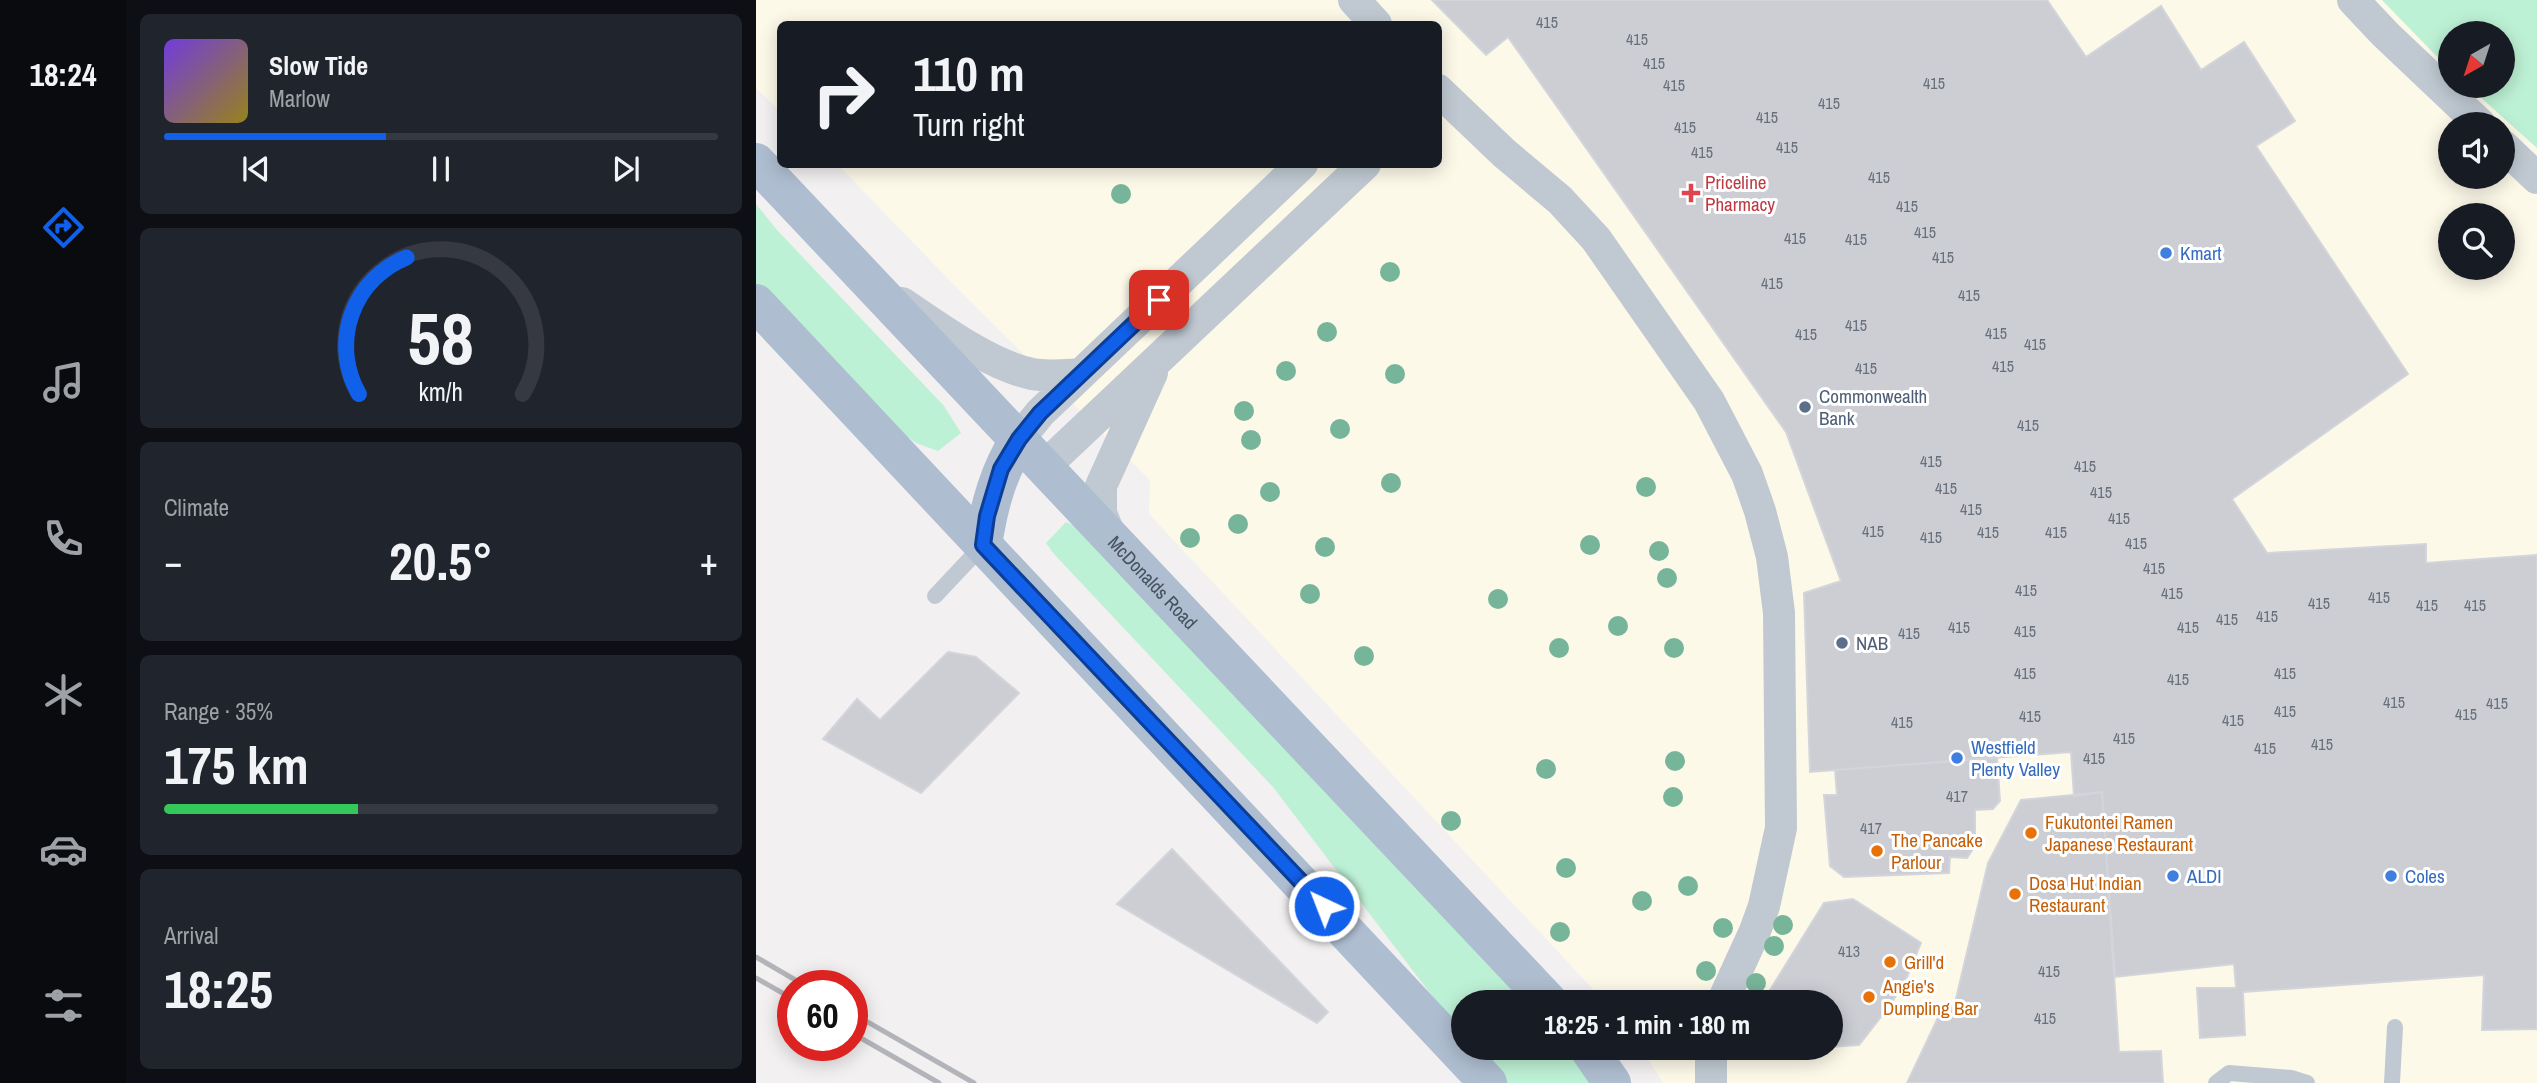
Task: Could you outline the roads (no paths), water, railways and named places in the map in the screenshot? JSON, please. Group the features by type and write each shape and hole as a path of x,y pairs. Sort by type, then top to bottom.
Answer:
{"main road":[{"name":"McDonalds Road","path":"756,162 1538,990"},
{"path":"757,306 1488,1083"},
{"path":"983,545 987,516 1001,469 1019,439"},
{"path":"983,545 1013,501 1044,467"},
{"path":"1596,1060 1612,1083"}],"street":[{"path":"1354,0 1373,21"},
{"path":"2353,0 2467,112"},
{"path":"1442,96 1560,200 1596,239 1709,401 1742,464 1760,511 1772,557 1779,613 1781,828 1764,906 1727,990"},
{"path":"2515,157 2537,178"},
{"path":"1019,439 1040,413 1298,168"},
{"path":"1044,467 1361,168"},
{"path":"872,284 947,333 1003,363 1032,374 1081,374"},
{"path":"1111,538 1101,513 1101,486 1158,359"},
{"path":"1711,1060 1711,1083"}],"lane":[{"path":"936,596 983,545"},
{"path":"2392,1083 2395,1027"},
{"path":"2216,1083 2229,1073 2291,1078 2307,1083"}],"railway":[{"path":"756,957 778,970"},
{"path":"756,978 777,990"},
{"path":"868,1022 974,1083"},
{"path":"868,1042 939,1083"}],"place":[{"name":"Priceline Pharmacy","path":"1691,193"},
{"name":"Kmart","path":"2166,253"},
{"name":"Commonwealth Bank","path":"1805,407"},
{"name":"NAB","path":"1842,643"},
{"name":"Westfield Plenty Valley","path":"1957,758"},
{"name":"Fukutontei Ramen Japanese Restaurant","path":"2031,833"},
{"name":"The Pancake Parlour","path":"1877,851"},
{"name":"ALDI","path":"2173,876"},
{"name":"Coles","path":"2391,876"},
{"name":"Dosa Hut Indian Restaurant","path":"2015,894"},
{"name":"Grill'd","path":"1890,962"},
{"name":"Angie's Dumpling Bar","path":"1869,997"}]}
